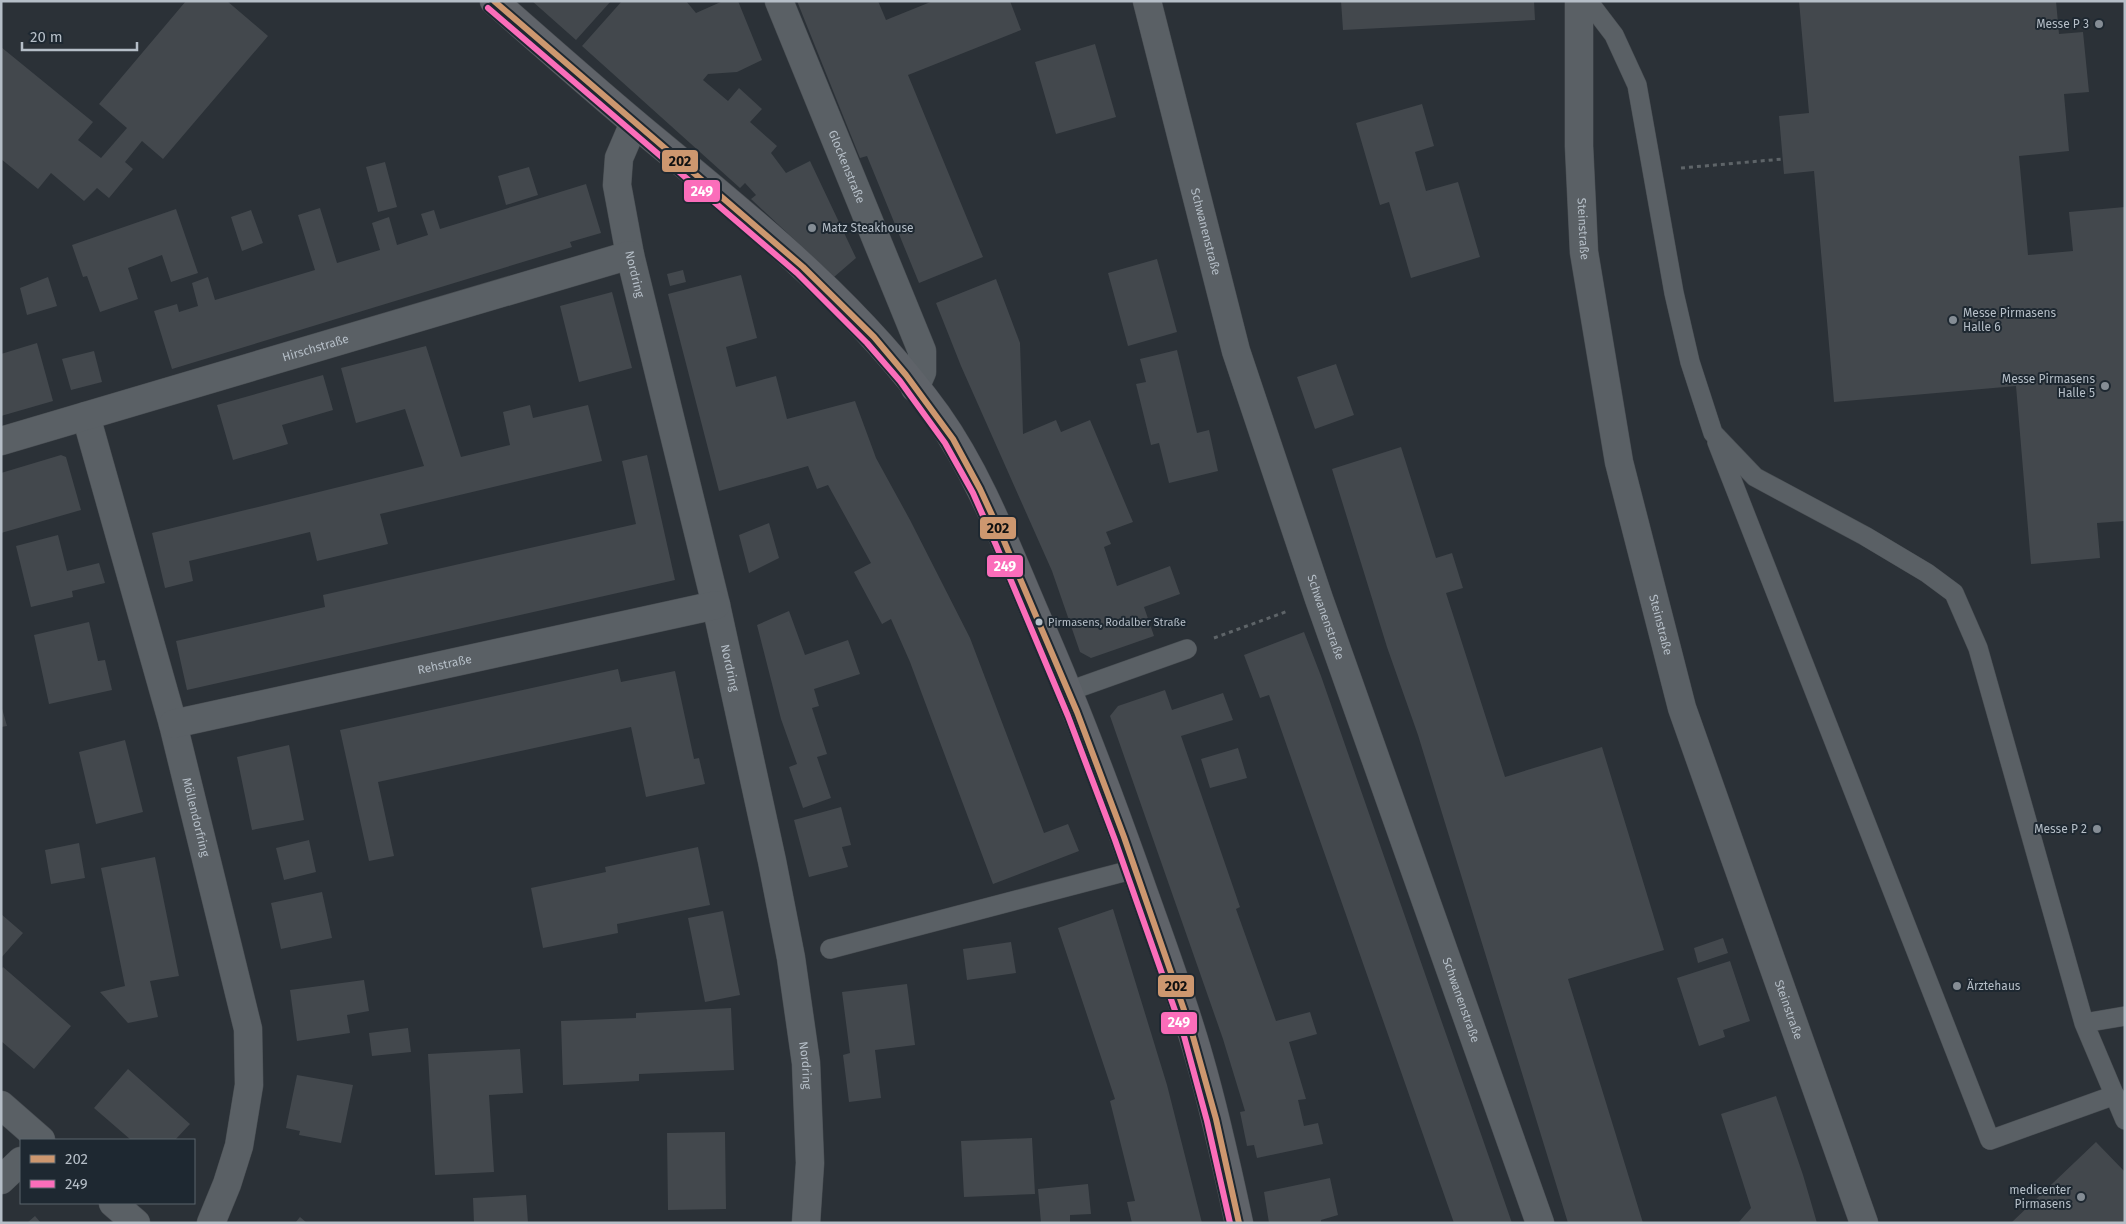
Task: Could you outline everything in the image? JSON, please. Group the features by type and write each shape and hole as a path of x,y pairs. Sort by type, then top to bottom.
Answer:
{"main road":[{"path":"494,1 634,123 739,210 837,299 880,345 937,415 965,458 1069,690 1099,766 1174,976 1200,1058 1219,1129 1239,1223"}],"street":[{"name":"Glockenstraße","path":"779,1 922,351 922,372 915,388"},
{"name":"Schwanenstraße","path":"1147,1 1236,350 1319,599 1540,1223"},
{"name":"Steinstraße","path":"1579,1 1579,146 1584,252 1619,462 1682,708 1864,1223"},
{"name":"Nordring","path":"634,123 619,158 617,185 630,255 716,606 772,861 791,958 806,1063 810,1163 806,1223"},
{"name":"Hirschstraße","path":"1,442 630,255"},
{"name":"Möllendorfring","path":"86,416 173,724 248,1029 249,1085 238,1146 227,1184 210,1223"},
{"name":"Rehstraße","path":"173,724 716,606"},
{"path":"1,1105 40,1139"},
{"path":"1,1180 20,1162"},
{"path":"114,1204 136,1223"}],"lane":[{"path":"1588,1 1614,36 1637,85 1674,293 1690,362 1713,433 1990,1140 2115,1095"},
{"path":"1713,433 1755,477 1927,572 1954,593 1978,648 2084,1023 2125,1120"},
{"path":"1069,690 1186,649"},
{"path":"830,950 1135,869"},
{"path":"2084,1023 2125,1016"}],"path":[{"path":"1690,167 1783,159"},
{"path":"1186,649 1281,613"}],"building":[{"path":"186,1 227,1 268,36 163,159 142,141 125,162 133,169 109,198 97,188 84,201 51,173 38,189 1,159 1,47 93,122 78,140 101,158 127,128 99,104"},
{"path":"532,1 611,1 576,40"},
{"path":"622,1 686,1 696,13 723,1 738,1 762,60 737,72 708,74 703,80 728,101 739,88 762,109 750,122 777,146 771,153 786,173 810,161 856,258 834,277 751,199 756,195 745,183 740,188 582,46"},
{"path":"797,1 878,1 886,20 933,1 1010,1 1021,30 908,75 983,257 919,283 867,156 860,158"},
{"path":"1341,1 1534,1 1535,20 1343,30"},
{"name":"Messe Pirmasens Halle 6","path":"1799,1 2056,1 2059,34 2083,32 2089,92 2064,94 2069,151 2019,156 2028,255 2073,251 2069,212 2125,207 2125,521 2097,523 2100,558 2031,564 2016,386 1834,402 1814,171 1784,174 1779,116 1809,113"},
{"path":"1095,44 1116,117 1056,134 1035,62"},
{"path":"1422,104 1434,146 1415,152 1426,191 1458,182 1480,257 1411,278 1389,202 1380,205 1356,123"},
{"path":"385,162 397,207 378,212 366,167"},
{"path":"529,167 538,195 506,205 498,176"},
{"path":"586,184 601,233 570,242 572,247 172,369 154,311 177,304 179,312 198,306 192,283 208,277 215,300 315,270 298,215 320,208 337,263 380,250 372,223 389,217 397,245 428,235 421,214 434,210 440,229"},
{"path":"176,209 198,273 171,282 162,255 128,268 138,299 100,312 87,276 83,277 72,245"},
{"path":"251,210 263,243 242,251 231,217"},
{"path":"1157,259 1177,332 1128,346 1108,273"},
{"path":"683,270 686,282 670,286 667,274"},
{"path":"741,275 757,338 726,347 736,387 776,376 787,419 855,401 876,458 970,638 1044,833 1068,824 1079,851 993,884 910,662 891,619 882,624 854,572 871,563 828,485 817,489 808,466 719,491 668,294"},
{"path":"48,277 57,306 27,315 20,288"},
{"path":"996,279 1020,343 1023,434 1056,420 1061,432 1090,420 1133,522 1106,532 1111,544 1104,547 1117,586 1170,566 1180,594 1144,607 1154,636 1091,658 1080,652 1052,571 961,366 936,303"},
{"path":"612,292 632,368 579,382 560,306"},
{"path":"37,343 53,401 1,416 1,354"},
{"path":"426,346 461,457 510,445 503,412 530,405 533,418 588,405 602,461 380,514 388,544 317,561 310,532 189,561 193,581 165,588 152,533 424,466 405,409 356,423 341,368"},
{"path":"1177,350 1197,433 1209,430 1218,471 1169,483 1159,443 1151,445 1136,384 1146,382 1140,359"},
{"path":"94,351 102,382 71,390 62,359"},
{"path":"1336,364 1354,415 1315,429 1297,377"},
{"path":"323,375 333,410 282,425 288,444 233,460 217,405"},
{"path":"1401,447 1436,558 1452,553 1463,588 1446,593 1505,777 1602,747 1664,950 1568,979 1643,1223 1568,1223 1418,735 1387,647 1332,469"},
{"path":"61,455 66,457 81,510 1,533 1,473"},
{"path":"647,455 675,580 187,690 176,641 325,607 323,595 636,524 622,461"},
{"path":"769,523 779,558 749,573 739,535"},
{"path":"58,535 67,571 99,563 105,583 72,591 73,597 31,607 16,546"},
{"path":"789,611 805,655 848,640 860,674 814,689 819,706 812,708 827,754 817,757 831,798 803,808 789,767 797,764 781,719 757,625"},
{"path":"89,622 98,661 105,660 112,690 49,704 34,635"},
{"path":"1304,632 1512,1223 1454,1223 1269,695 1260,698 1244,655"},
{"path":"618,669 621,682 675,671 694,759 699,758 705,784 646,797 631,727 378,782 394,856 369,861 340,730"},
{"path":"1165,690 1172,710 1223,693 1233,720 1181,736 1240,907 1236,909 1276,1021 1310,1012 1317,1034 1289,1042 1306,1099 1298,1100 1304,1126 1318,1123 1323,1144 1257,1158 1254,1145 1247,1146 1240,1112 1245,1111 1223,1039 1110,716 1118,706"},
{"path":"1,705 7,726 1,727"},
{"path":"125,740 143,812 96,824 79,752"},
{"path":"289,745 304,820 252,830 237,757"},
{"path":"1238,748 1247,778 1210,788 1201,759"},
{"path":"841,807 851,845 842,847 848,867 809,877 794,820"},
{"path":"309,840 316,872 284,880 276,848"},
{"path":"79,843 85,878 51,884 45,850"},
{"path":"698,847 710,905 617,924 618,933 543,948 531,888 606,872 605,867"},
{"path":"155,857 179,976 150,981 158,1017 128,1023 100,992 125,986 101,868"},
{"path":"322,892 332,938 281,949 271,903"},
{"path":"1113,909 1167,1085 1202,1223 1132,1223 1127,1202 1135,1201 1110,1101 1115,1099 1058,928"},
{"path":"723,911 740,995 705,1002 688,918"},
{"path":"1,914 23,933 1,958"},
{"path":"1723,938 1728,953 1698,963 1694,948"},
{"path":"1011,942 1016,973 967,980 963,949"},
{"path":"1730,961 1750,1021 1723,1030 1725,1037 1699,1046 1677,978"},
{"path":"3,967 71,1026 34,1069 1,1041 1,970"},
{"path":"364,980 369,1011 347,1015 350,1033 297,1041 290,990"},
{"path":"907,984 915,1045 875,1050 881,1098 849,1102 843,1055 850,1053 842,992"},
{"path":"731,1008 734,1070 639,1074 639,1081 563,1085 561,1021 636,1018 636,1013"},
{"path":"408,1028 411,1052 372,1056 369,1033"},
{"path":"520,1049 523,1093 489,1095 494,1172 435,1175 428,1054"},
{"path":"128,1069 190,1124 176,1139 130,1139 94,1108"},
{"path":"297,1075 353,1085 341,1143 299,1135 300,1131 286,1128"},
{"path":"1776,1096 1817,1223 1738,1223 1751,1208 1721,1114"},
{"path":"725,1132 726,1209 668,1210 667,1133"},
{"path":"1032,1138 1035,1194 964,1197 961,1141"},
{"name":"medicenter Pirmasens","path":"2096,1142 2125,1172 2125,1223 2011,1223"},
{"path":"1330,1178 1338,1215 1321,1220 1321,1223 1269,1223 1264,1192"},
{"path":"1088,1184 1091,1214 1070,1215 1070,1223 1041,1223 1038,1189"},
{"path":"526,1195 528,1223 474,1223 473,1198"},
{"path":"35,1216 41,1223 27,1223"},
{"path":"300,1217 307,1223 295,1223"}],"transit line":[{"name":"202","path":"494,1 803,267 874,337 906,375 953,439 980,489 1004,541 1077,712 1124,837 1192,1033 1216,1119 1239,1223"},
{"name":"249","path":"488,8 797,273 867,343 900,381 945,443 973,493 996,545 1068,716 1115,840 1184,1036 1207,1121 1230,1223"}],"place":[{"name":"Messe P 3","path":"2099,24"},
{"name":"Matz Steakhouse","path":"812,228"},
{"name":"Messe Pirmasens Halle 6","path":"1953,320"},
{"name":"Messe Pirmasens Halle 5","path":"2105,386"},
{"name":"Pirmasens, Rodalber Straße","path":"1039,622"},
{"name":"Messe P 2","path":"2097,829"},
{"name":"Ärztehaus","path":"1957,986"},
{"name":"medicenter Pirmasens","path":"2081,1197"}]}
